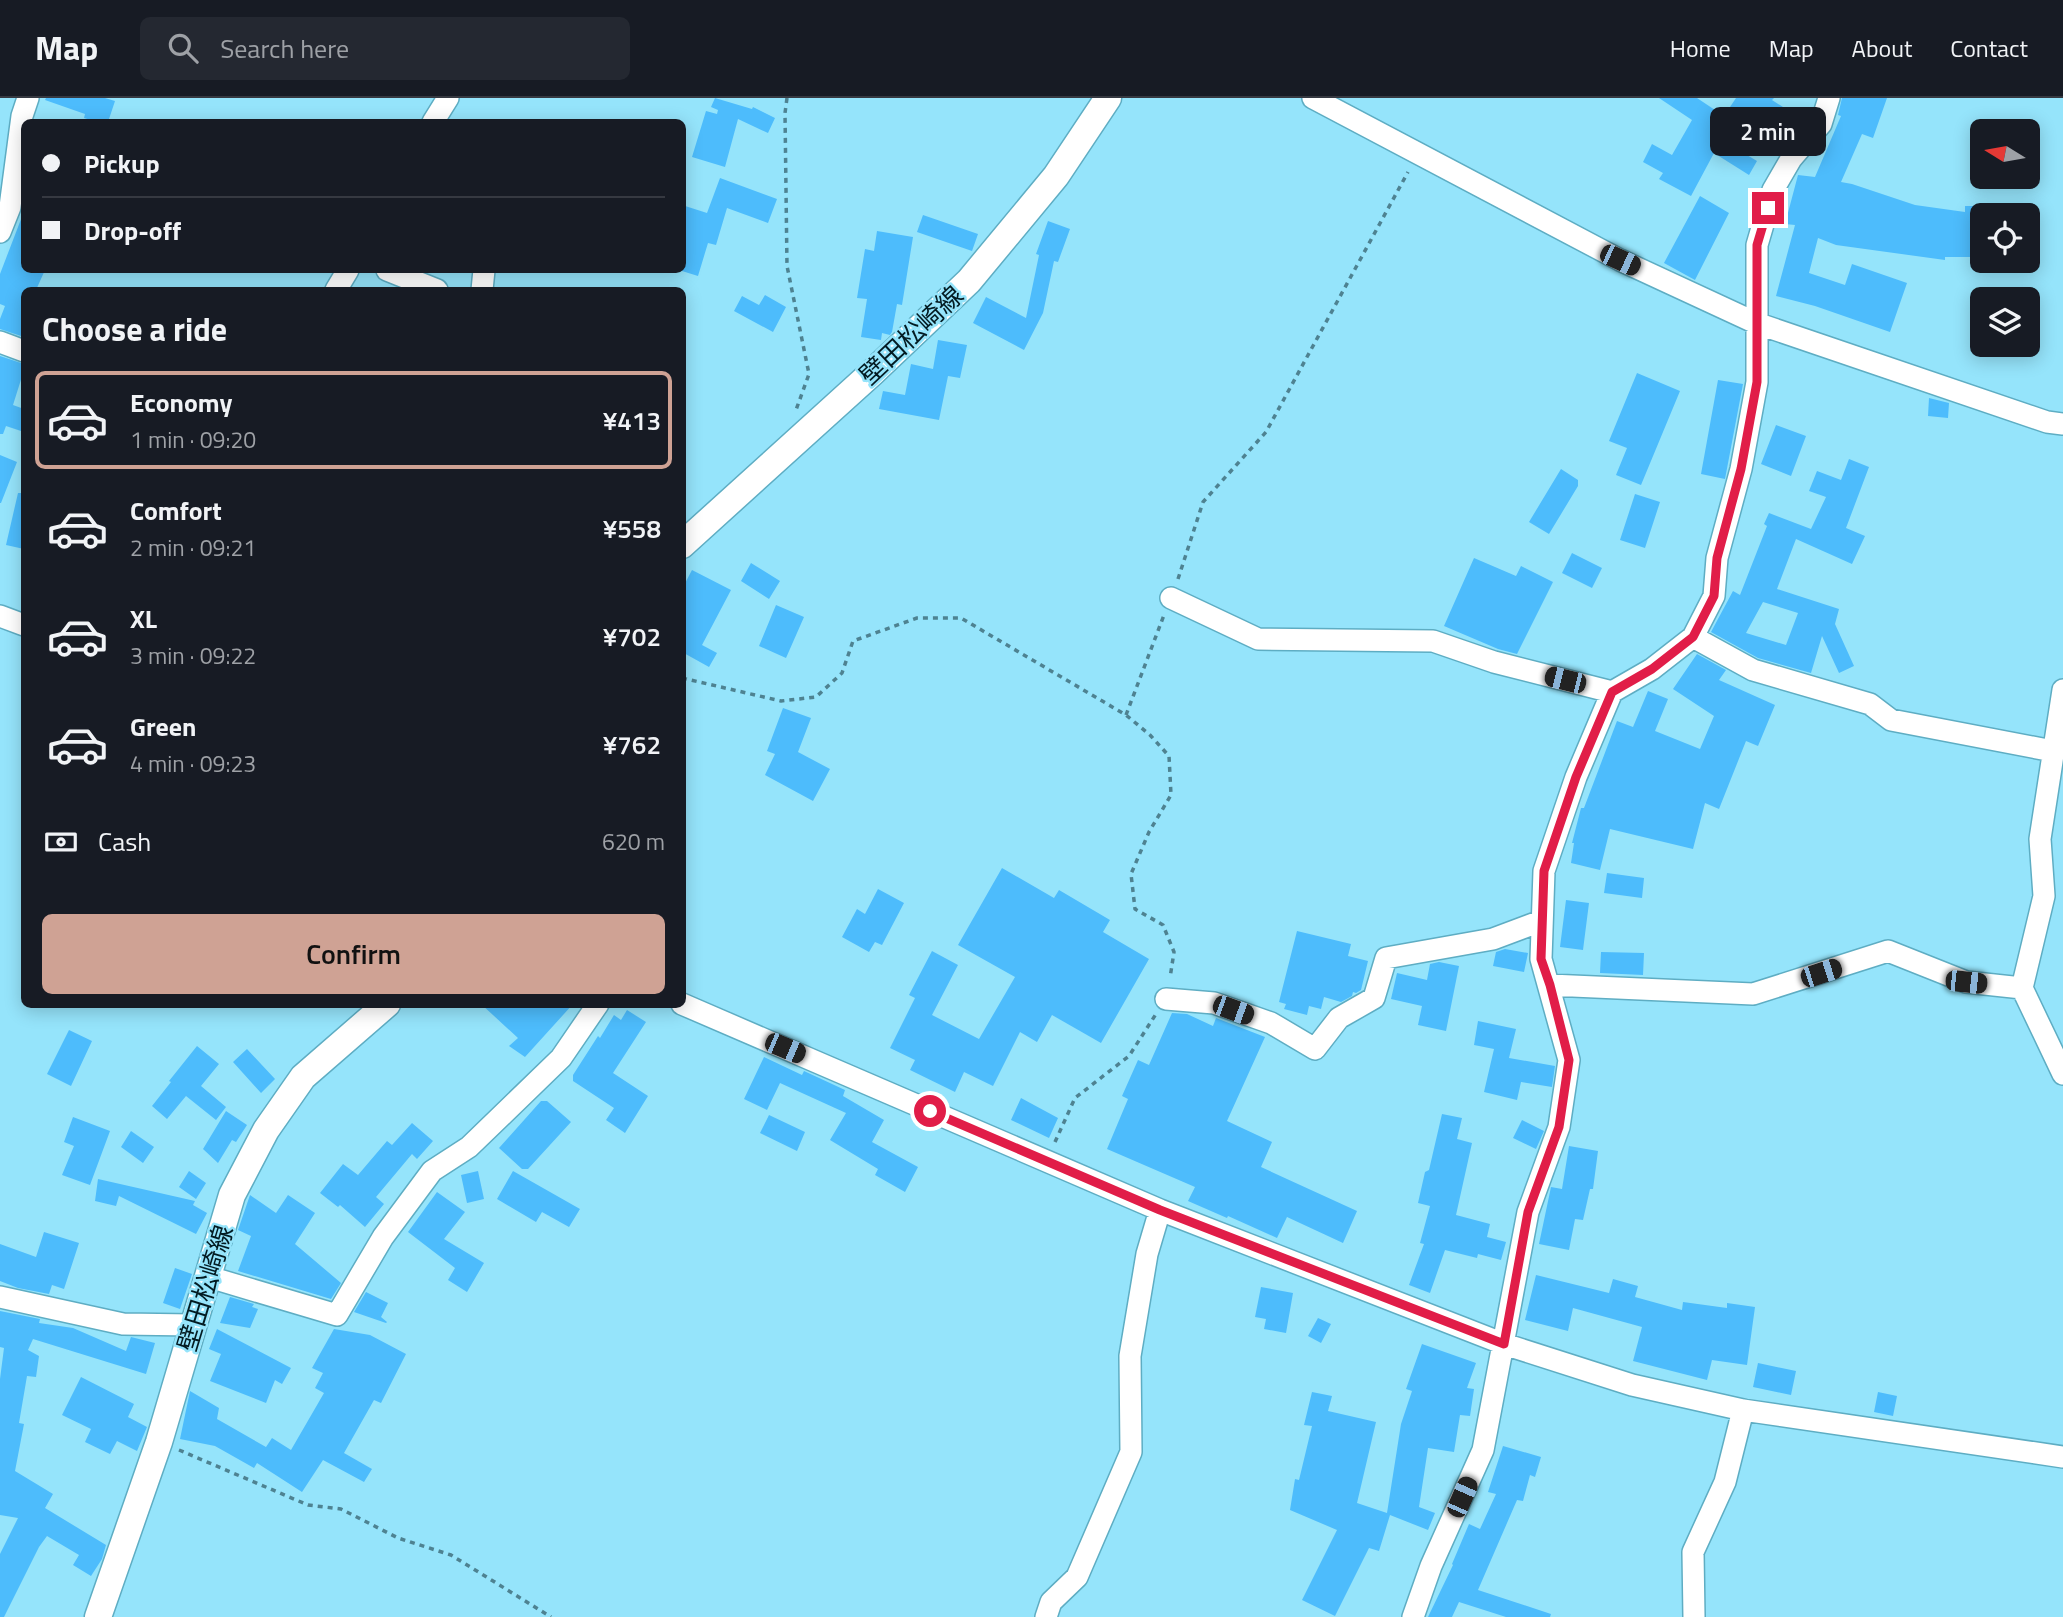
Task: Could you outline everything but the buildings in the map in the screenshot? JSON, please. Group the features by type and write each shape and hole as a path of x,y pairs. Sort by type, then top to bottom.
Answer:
{"main road":[{"name":"壁田松崎線","path":"686,541 969,281 1056,176 1108,98"},
{"name":"壁田松崎線","path":"98,1617 159,1442 232,1195 266,1130 303,1077 382,1008"}],"street":[{"path":"22,119 28,98"},
{"path":"435,119 448,98"},
{"path":"1313,98 1620,260 1756,323 2047,422 2063,424"},
{"path":"1413,1617 1431,1566 1483,1450 1528,1212 1559,1127 1569,1060 1541,959 1544,871 1576,777 1612,692 1652,669 1693,637 1714,596 1717,558 1741,469 1757,382 1757,245 1773,190 1791,159 1821,124 1829,98"},
{"path":"0,232 10,207 21,124"},
{"path":"394,273 430,287"},
{"path":"0,342 21,350"},
{"path":"1171,598 1258,639 1433,641 1494,662 1612,692"},
{"path":"0,616 21,624"},
{"path":"1693,637 1752,670 1870,704 1891,720 2053,751"},
{"path":"2063,690 2040,839 2053,896 2022,988 2063,1074"},
{"path":"1166,999 1214,1003 1271,1023 1315,1049 1339,1018 1374,998 1386,958 1493,939 1541,921"},
{"path":"1550,985 1753,994 1888,951 1966,982 2022,988"},
{"path":"686,1006 1160,1210 1504,1344 1632,1385 1743,1410 2063,1457"},
{"path":"209,1277 337,1315 383,1237 432,1171 469,1147 561,1058 595,1008"},
{"path":"1046,1617 1051,1602 1077,1577 1131,1452 1130,1356 1147,1255 1160,1210"},
{"path":"0,1297 123,1324 193,1325"},
{"path":"1694,1617 1693,1552 1725,1482 1743,1410"}],"path":[{"path":"787,98 787,265 809,374 795,411"},
{"path":"1126,715 1171,598 1203,502 1266,432 1418,154"},
{"path":"686,679 781,701 816,697 842,673 853,641 917,618 961,618 1126,715 1169,756 1171,795 1149,832 1131,874 1135,909 1163,925 1174,952 1166,999 1129,1056 1075,1098 1046,1160"},
{"path":"159,1442 309,1505 341,1509 398,1538 451,1555 551,1617"}],"route":[{"path":"930,1111 1160,1210 1504,1344 1528,1212 1559,1127 1569,1060 1541,959 1544,871 1576,777 1612,692 1652,669 1693,637 1714,596 1717,558 1741,469 1757,382 1757,245 1768,208"}]}
